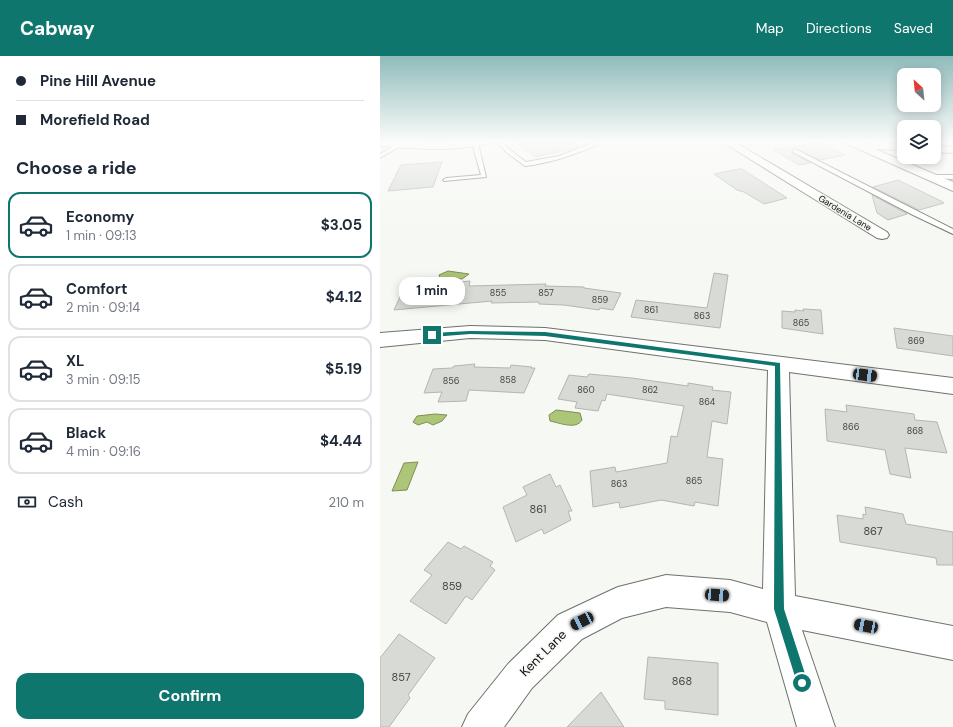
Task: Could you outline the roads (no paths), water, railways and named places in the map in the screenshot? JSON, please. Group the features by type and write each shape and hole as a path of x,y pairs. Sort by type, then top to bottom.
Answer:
{"street":[{"name":"Gardenia Lane","path":"777,172 882,235"},
{"path":"920,172 953,187"},
{"path":"380,340 470,332 545,334 953,386"},
{"path":"778,364 779,609 816,727"},
{"name":"Kent Lane","path":"481,727 520,676 570,627 618,603 666,591 730,596 779,609 953,643"}],"lane":[{"path":"446,180 484,176 484,172"},
{"path":"834,172 953,232"},
{"path":"928,176 953,177"}]}
